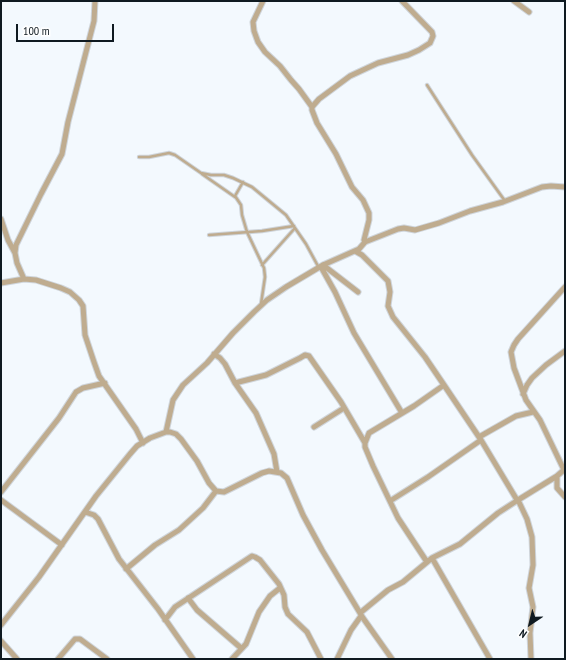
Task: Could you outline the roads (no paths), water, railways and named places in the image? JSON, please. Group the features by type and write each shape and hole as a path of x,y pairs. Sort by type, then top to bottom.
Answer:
{"street":[{"path":"15,253 16,245 62,154 68,122 94,21 95,1"},
{"path":"263,1 253,22 256,37 265,52 280,66 307,98 312,106 314,117 336,154 352,187 369,212 365,242"},
{"path":"312,106 350,76 378,63 408,55 430,43 433,36 432,32 402,1"},
{"path":"514,1 529,12"},
{"path":"166,432 173,400 183,385 233,333 261,307 286,287 321,267 359,249 365,242 398,228 416,230 439,223 470,210 505,201 542,187 565,187"},
{"path":"1,219 24,279"},
{"path":"355,251 362,255 388,281 390,285 388,306 393,317 420,351 480,438 527,519 532,537 533,564 529,588 533,607 530,633 531,659"},
{"path":"321,267 358,292"},
{"path":"321,267 335,292 354,333 402,413"},
{"path":"1,283 24,279 36,280 70,292 79,300 83,306 85,335 99,376 136,429 143,443"},
{"path":"337,659 351,630 361,614 388,590 403,582 432,558 460,544 498,513 557,476 565,469 540,420 533,412 523,394 512,360 511,352 514,345 565,287"},
{"path":"523,394 532,378 565,351"},
{"path":"214,354 222,360 235,383 256,413 261,428 274,454 277,472"},
{"path":"235,383 266,375 305,355 309,356 344,408 365,443 365,447 404,528 427,562"},
{"path":"1,492 59,418 76,392 84,388 105,383"},
{"path":"365,443 369,433 444,385"},
{"path":"314,427 344,408"},
{"path":"390,500 428,477 480,438 516,416 533,412"},
{"path":"1,625 39,577 96,496 130,454 150,438 166,432 176,434 181,439 197,461 208,483 216,491 224,492 262,472 277,472 287,478 303,516 361,614 392,659"},
{"path":"557,476 557,488 565,496"},
{"path":"126,569 151,548 179,530 203,508 216,491"},
{"path":"1,500 62,544"},
{"path":"85,512 94,515 98,519 110,539 115,553 193,659"},
{"path":"165,620 175,607 252,556 260,560 279,584 284,595 285,607 288,614 307,632 321,659"},
{"path":"432,558 490,659"},
{"path":"232,659 249,637 254,621 259,612 270,596 280,588"},
{"path":"188,598 197,610 241,648"},
{"path":"58,659 75,639 80,639 106,659"},
{"path":"1,641 17,659"}],"lane":[{"path":"427,85 472,155 505,201"},
{"path":"139,157 149,157 169,153 175,155 236,198 241,205 247,232 265,272 261,307"},
{"path":"201,173 224,175 252,187 286,215 321,267"},
{"path":"236,198 235,195 242,182"},
{"path":"209,235 294,227"},
{"path":"262,265 294,227"}]}
